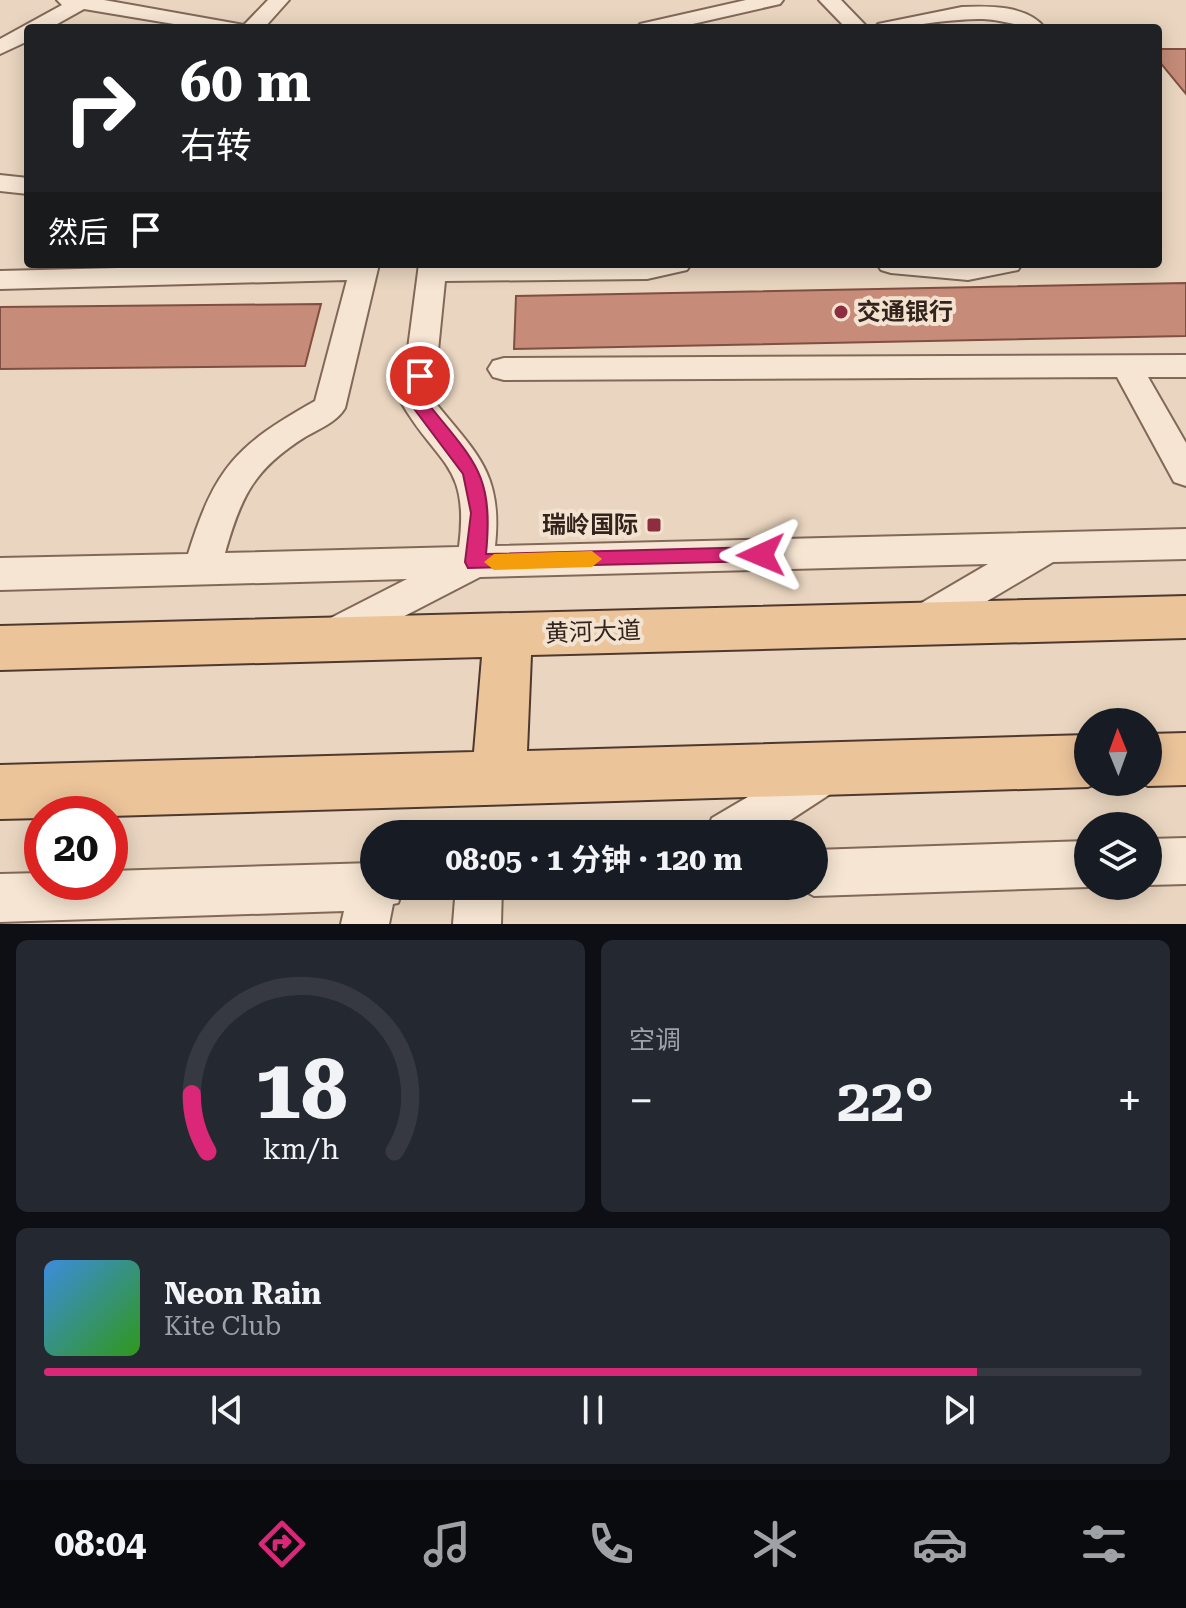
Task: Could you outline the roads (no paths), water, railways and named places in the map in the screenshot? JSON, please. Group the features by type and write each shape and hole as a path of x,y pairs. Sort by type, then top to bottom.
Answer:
{"main road":[{"name":"黄河大道","path":"0,648 1186,617"},
{"path":"499,777 508,634"},
{"path":"1162,760 1186,759"},
{"path":"0,792 1074,761"}],"street":[{"path":"257,24 279,0"},
{"path":"658,24 706,7 773,0"},
{"path":"829,0 854,24"},
{"path":"41,24 78,1 213,24"},
{"path":"899,24 982,6 1024,17 1031,24"},
{"path":"0,48 24,34"},
{"path":"0,54 24,59"},
{"path":"0,183 24,186"},
{"path":"0,280 65,271 364,268 329,408 290,431 239,472 219,509 202,569"},
{"path":"475,562 481,513 472,472 417,402 432,268 657,268"},
{"path":"935,268 968,271 985,268"},
{"path":"1126,366 1186,473"},
{"path":"504,369 1186,366"},
{"path":"0,574 1186,544"},
{"path":"920,624 1046,548"},
{"path":"327,639 475,562"},
{"path":"750,820 832,768"},
{"path":"1162,862 1186,861"},
{"path":"828,873 1074,864"},
{"path":"4,907 360,887"},
{"path":"365,924 370,900"},
{"path":"477,924 478,900"}],"place":[{"name":"交通银行","path":"841,312"},
{"name":"瑞岭国际","path":"654,525"}]}
